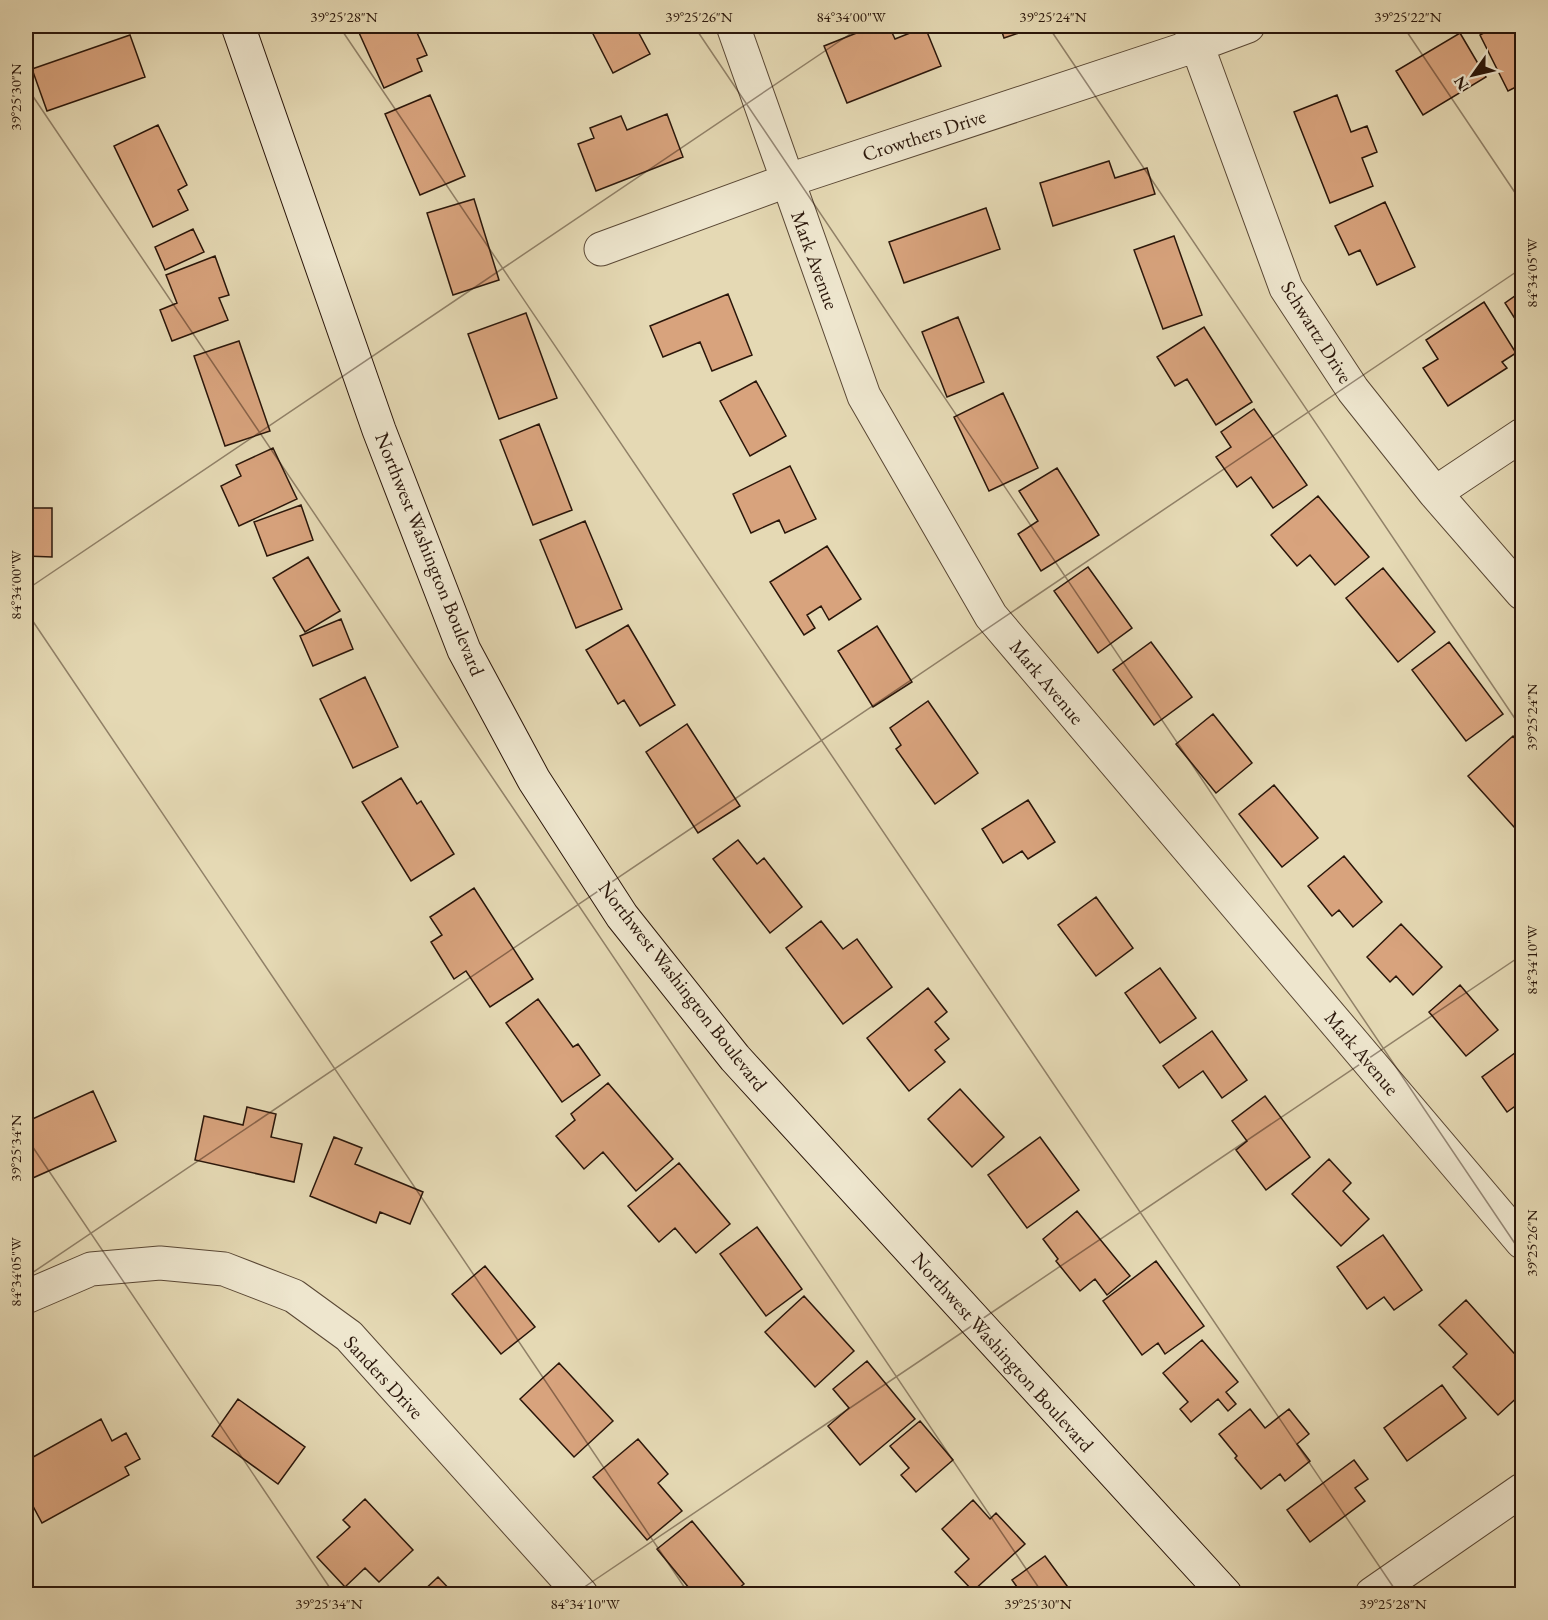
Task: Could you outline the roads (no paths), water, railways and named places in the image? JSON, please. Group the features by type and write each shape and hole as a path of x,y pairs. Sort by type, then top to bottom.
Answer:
{"street":[{"name":"Northwest Washington Boulevard","path":"238,26 379,430 460,639 534,780 622,916 735,1058 1225,1594"},
{"name":"Mark Avenue","path":"732,26 864,396 991,616 1522,1242"},
{"name":"Crowthers Drive","path":"601,249 1194,35 1248,26"},
{"name":"Schwartz Drive","path":"1194,35 1286,288 1353,390 1435,493 1522,593"},
{"path":"1435,493 1522,435"},
{"name":"Sanders Drive","path":"26,1297 92,1269 160,1263 224,1269 294,1296 349,1336 581,1594"},
{"path":"1372,1594 1522,1490"}]}
